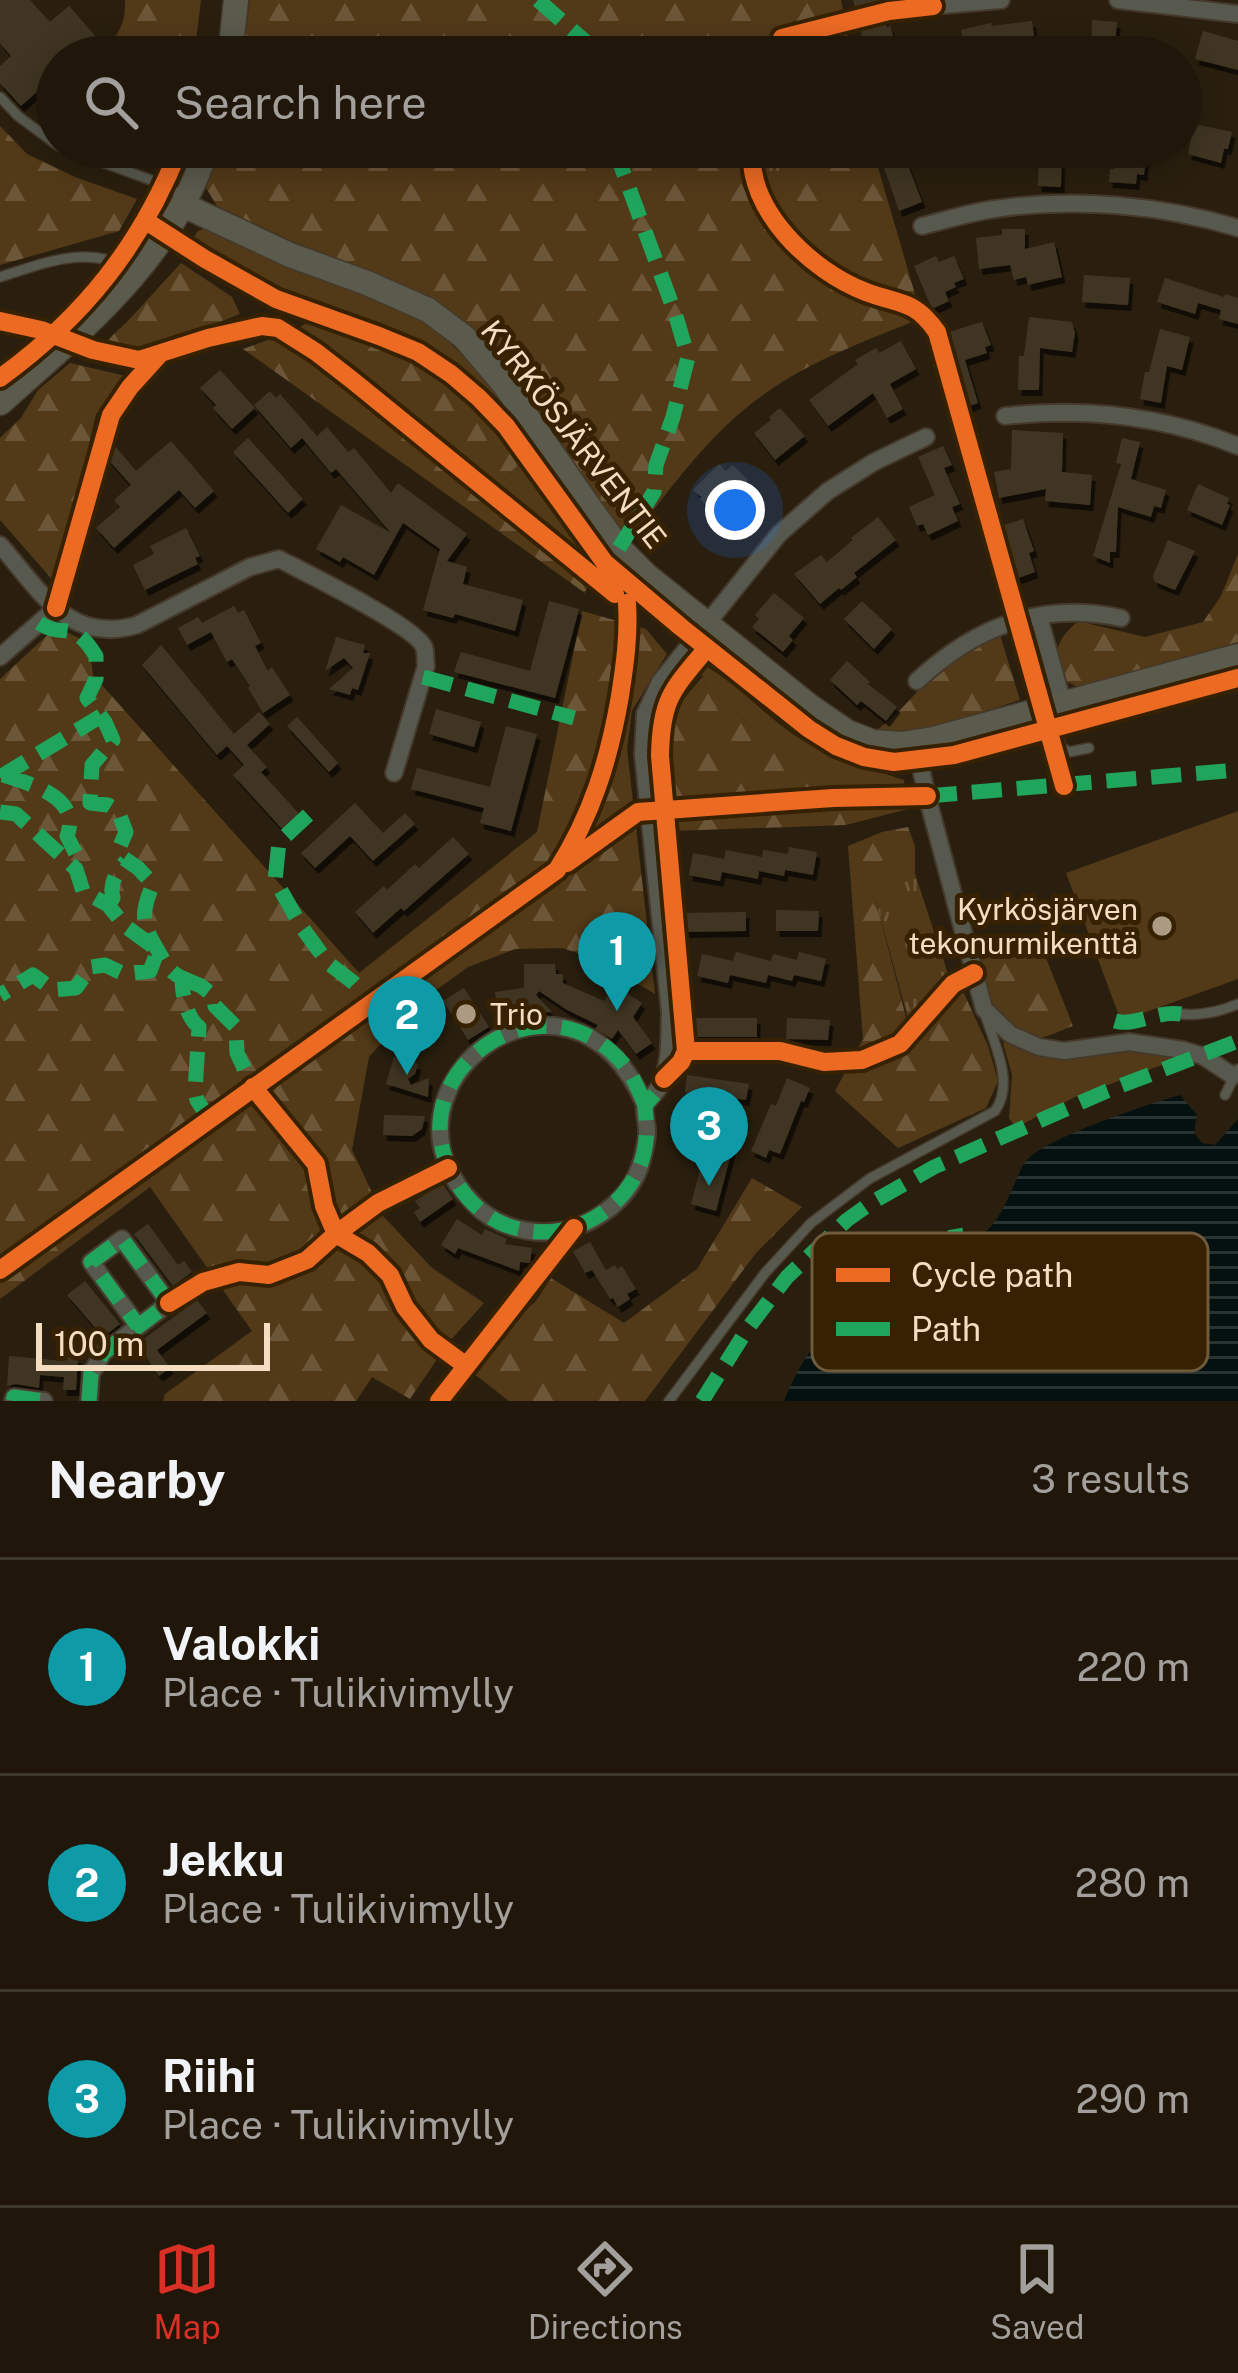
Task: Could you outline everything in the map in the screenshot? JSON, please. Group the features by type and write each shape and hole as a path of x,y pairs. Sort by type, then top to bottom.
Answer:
{"street":[{"path":"232,36 236,0"},
{"path":"933,6 1001,0"},
{"path":"1118,0 1238,14"},
{"path":"0,403 138,272 185,201 198,168"},
{"name":"KYRKÖSJÄRVENTIE","path":"185,201 290,255 428,310 464,337 504,384 620,548 646,575 847,732 873,742 915,742 1238,656"},
{"path":"922,226 996,208 1073,204 1138,208 1238,227"},
{"path":"1005,416 1053,411 1112,414 1168,422 1238,446"},
{"path":"645,1105 633,1077 597,1040 574,1030 523,1028 498,1036 459,1070 447,1092 441,1143 460,1190 478,1209 499,1222 536,1232 574,1228 603,1214 626,1192 641,1164 647,1132 645,1105 664,1079 669,1051 670,1012 643,755 645,714 660,682 779,534 828,491 926,437"},
{"path":"0,544 56,608 98,631 137,626 250,567 279,559 413,634 424,647 426,666 394,773"},
{"path":"0,657 56,608"},
{"path":"917,681 963,643 989,630 1071,612 1121,618"},
{"path":"1039,616 1057,706"},
{"path":"915,742 953,876 983,1009 1010,1034 1039,1047 1064,1052 1129,1042 1203,1056 1236,1072"},
{"path":"88,1401 92,1374 103,1353 169,1303 122,1239 91,1262 138,1326"},
{"path":"13,1401 14,1397 44,1401"}],"lane":[{"path":"0,97 36,130"},
{"path":"118,168 158,183 185,201"},
{"path":"0,277 74,256 112,258 138,272"},
{"path":"1057,706 1061,747 1069,752 1089,748"},
{"path":"1181,1014 1194,1016 1238,1004"},
{"path":"669,1401 765,1273 811,1222 868,1179 995,1111 1001,1102 1003,1072 983,1009"},
{"path":"1225,1095 1236,1072"}],"green space":[{"path":"125,0 201,0 197,36 116,36 124,19"},
{"path":"250,0 841,0 848,36 245,36"},
{"path":"0,126 36,158 36,168 56,168 137,199 119,231 0,265"},
{"path":"213,168 878,168 922,318 820,361 763,395 706,446 626,546 429,298 217,206 206,188"},
{"path":"747,168 786,168 771,213 751,183"},
{"path":"210,226 421,319 457,349 507,408 503,413 429,350 369,322 260,283 190,242"},
{"path":"181,263 232,297 240,314 137,349 103,344 127,322"},
{"path":"315,318 414,359 483,410 524,459 496,487 581,555 589,583 585,593 243,349"},
{"path":"70,363 130,377 96,414 57,585 0,520 0,438 21,418 38,390"},
{"path":"524,459 594,559 581,555 496,487"},
{"path":"1238,554 1238,642 1078,687 1065,681 1058,648 1078,621 1145,637 1203,622 1221,596"},
{"path":"582,611 646,629 667,654 632,710 627,749 655,994 596,959 562,948 515,949 468,967 417,1004 369,1057 352,1150 383,1216 432,1268 484,1303 448,1343 410,1399 372,1377 356,1401 163,1401 165,1394 252,1331 150,1187 0,1299 0,679 56,627 89,643 93,675 359,973 537,832"},
{"path":"1000,635 1020,700 929,728 875,731 947,662"},
{"path":"704,665 808,743 904,780 908,809 846,825 831,780 755,730 707,687 697,672"},
{"path":"703,676 707,687 755,730 832,780 846,825 673,831 668,746 682,701"},
{"name":"Kyrkösjärven tekonurmikenttä","path":"1238,811 1238,979 1121,1021 1066,873"},
{"path":"908,827 915,846 915,874 902,867 876,901 911,1037 962,989 998,1081 986,1108 898,1148 835,1091 863,1039 848,846"},
{"path":"902,867 915,874 948,974 908,1019 876,901 883,879"},
{"path":"989,934 1014,940 1037,935 1073,1026 1035,1038 1013,1028 1000,1015 985,994 979,970 977,946"},
{"path":"1006,1040 1063,1057 1124,1050 1178,1059 1075,1097 1021,1125 1009,1118 1012,1075"},
{"path":"752,1178 802,1207 756,1253 645,1401 509,1401 473,1373 551,1278 624,1323 697,1269"}],"shaded area":[{"path":"1180,1095 1197,1115 1194,1133 1202,1143 1215,1145 1238,1119 1238,1401 784,1401 812,1349 812,1371 1208,1371 1208,1233 982,1233 1003,1208 1027,1160 1054,1142"}],"building":[{"path":"0,0 30,0 50,22 69,6 95,36 36,36 36,93 21,106 0,83 0,66 11,56 0,43"},
{"path":"853,0 880,0 893,36 862,36"},
{"path":"1092,20 1117,22 1116,36 1092,36"},
{"path":"1032,21 1034,36 962,36 961,30"},
{"path":"1203,31 1238,41 1238,70 1202,61"},
{"path":"1202,126 1232,132 1221,163 1202,158"},
{"path":"884,168 909,168 922,202 899,211"},
{"path":"1038,168 1061,168 1061,187 1038,186"},
{"path":"1145,168 1144,175 1137,174 1136,184 1109,182 1110,169"},
{"path":"1002,229 1025,229 1025,249 1054,242 1062,277 1028,285 1026,277 1014,280 1010,265 979,269 976,238 1002,235"},
{"path":"936,256 939,262 954,256 964,279 945,292 949,301 932,309 914,266"},
{"path":"1084,275 1130,278 1128,305 1082,302"},
{"path":"1165,278 1238,298 1238,324 1219,319 1221,310 1198,303 1195,314 1157,302"},
{"path":"1029,317 1072,322 1075,333 1072,352 1040,348 1039,390 1018,390 1019,356 1024,356"},
{"path":"982,322 991,345 985,347 987,353 965,360 978,403 967,407 964,399 958,401 939,335"},
{"path":"1160,329 1190,337 1182,370 1167,366 1161,403 1140,399"},
{"path":"901,341 916,369 890,384 903,409 887,418 873,393 828,426 809,400 858,364 855,360"},
{"path":"220,370 255,408 232,429 200,388"},
{"path":"270,391 276,398 280,394 317,436 327,427 348,452 354,448 391,493 398,483 467,534 447,561 467,567 463,584 523,600 515,631 423,610 440,549 403,523 374,575 343,557 340,562 316,549 341,505 391,533 336,469 331,473 302,438 291,448 254,405"},
{"path":"780,408 805,436 775,460 754,433"},
{"path":"1012,430 1063,433 1062,472 1092,475 1090,505 1045,501 1046,489 999,498 994,472 1011,469"},
{"path":"248,438 303,499 288,513 233,452"},
{"path":"1122,438 1140,442 1131,479 1166,490 1161,508 1154,506 1151,517 1118,507 1116,552 1110,552 1110,563 1093,556 1121,464 1116,463"},
{"path":"171,441 214,491 195,508 179,490 114,548 96,528 120,507 114,500 131,485 104,455 115,446 136,471"},
{"path":"943,446 952,465 944,468 960,504 952,507 958,521 928,535 923,524 917,526 909,507 935,495 918,457"},
{"path":"719,464 726,471 733,465 748,480 735,493 750,508 730,529 693,490"},
{"path":"1198,484 1229,498 1222,525 1187,510"},
{"path":"878,517 896,540 820,604 794,574 821,555 827,562"},
{"path":"1023,519 1034,551 1029,553 1035,572 1010,581 992,529"},
{"path":"186,528 200,556 195,558 198,564 145,590 133,565 154,554 150,546"},
{"path":"1168,540 1195,551 1175,590 1155,582 1153,576"},
{"path":"774,593 804,618 783,652 752,627 759,619 755,615"},
{"path":"549,601 579,609 555,698 454,672 461,652 530,671"},
{"path":"862,601 892,629 874,649 844,619"},
{"path":"234,606 238,613 244,610 261,643 255,646 268,671 272,667 290,695 263,713 250,686 232,659 227,662 211,632 187,645 178,628 198,617 202,623"},
{"path":"336,637 365,645 363,653 370,653 358,690 352,688 350,695 329,689 353,668 344,658 325,671"},
{"path":"161,645 234,734 259,712 270,724 247,745 267,767 261,772 300,815 283,830 233,775 244,765 227,746 217,755 142,665"},
{"path":"847,661 897,707 886,721 861,701 857,705 830,680"},
{"path":"436,709 481,722 474,747 429,734"},
{"path":"297,717 338,763 329,772 287,726"},
{"path":"506,726 537,734 511,831 480,823 484,808 411,789 417,768 490,787"},
{"path":"355,803 383,833 405,813 415,824 373,861 350,836 315,868 301,853"},
{"path":"453,837 469,854 373,933 355,912 415,864 419,868"},
{"path":"789,847 817,852 813,875 759,871 758,879 722,872 720,881 689,875 693,853 724,859 726,850 762,857 763,850 788,854"},
{"path":"776,910 819,911 818,931 776,931"},
{"path":"746,912 746,931 683,932 682,913"},
{"path":"736,952 771,961 773,954 797,960 799,952 826,959 821,981 768,975 766,983 730,975 728,983 697,976 702,954 733,961"},
{"path":"524,964 555,964 563,983 604,1001 615,985 642,1003 633,1017 652,1043 636,1054 618,1030 612,1039 595,1029 598,1025 539,991 536,995 552,1012 498,1013 495,992 524,988"},
{"name":"Trio","path":"464,988 489,1027 468,1040 443,1001"},
{"path":"693,1018 757,1018 757,1037 693,1037"},
{"path":"787,1018 830,1020 828,1040 786,1039"},
{"path":"394,1057 418,1064 408,1079 411,1085 429,1078 428,1097 386,1084"},
{"path":"687,1075 749,1084 746,1100 685,1092"},
{"path":"787,1078 810,1088 780,1154 769,1150 766,1158 751,1151"},
{"path":"384,1115 425,1116 422,1129 412,1136 383,1135"},
{"path":"709,1136 734,1142 716,1211 691,1204"},
{"path":"442,1183 453,1199 420,1222 415,1201"},
{"path":"457,1219 482,1235 485,1229 507,1239 505,1244 532,1248 530,1263 520,1262 519,1271 458,1248 455,1254 441,1245"},
{"path":"148,1224 178,1265 184,1261 192,1272 173,1286 134,1234"},
{"path":"590,1242 606,1270 622,1266 636,1289 618,1307 592,1270 585,1273 573,1251"},
{"path":"85,1281 120,1324 103,1337 67,1295"},
{"path":"197,1300 207,1313 157,1350 170,1368 159,1376 137,1344"},
{"path":"9,1356 64,1361 64,1357 78,1357 76,1390 63,1390 64,1377 40,1375 39,1388 7,1386"}],"marked path":[{"path":"538,0 579,36"},
{"path":"619,548 654,492 656,465 688,357 622,168"},
{"path":"39,623 74,632 96,656 96,679 87,698 113,740 92,765 90,803 118,811 126,832 120,846 122,857 153,884 146,924 165,962 182,978 186,1005 199,1027 195,1091 209,1119"},
{"path":"423,677 574,718"},
{"path":"0,777 101,716"},
{"path":"927,796 1238,770"},
{"path":"3,775 51,794 67,811 67,836 78,858 76,869"},
{"path":"0,812 16,814 76,869 83,891 108,905 125,926 158,950 150,971 124,974 105,965 91,967 76,988 53,990 33,975 0,995"},
{"path":"308,815 279,842 275,880 328,963 372,1002"},
{"path":"108,905 115,878 126,861"},
{"path":"182,978 214,996 215,1006 236,1027 237,1053 253,1087"},
{"path":"1115,1021 1181,1014"},
{"path":"645,1105 623,1063 586,1035 551,1026 516,1031 485,1046 460,1070 444,1101 440,1136 456,1182 487,1215 523,1230 564,1230 600,1214 629,1186 644,1153 645,1105 665,1069"},
{"path":"833,1233 871,1203 934,1167 1107,1091 1238,1041"},
{"path":"955,1229 956,1233"},
{"path":"89,1401 91,1374 103,1353 169,1303 122,1239 91,1262 138,1326"},
{"path":"702,1401 748,1328 812,1253"},
{"path":"13,1401 14,1397 44,1401"}],"cycle path":[{"path":"790,36 889,11 933,6"},
{"path":"0,378 58,330 107,276 148,215 171,168"},
{"path":"753,168 771,215 804,254 845,282 913,308 937,332 1064,786"},
{"path":"146,221 276,299 418,352 451,374 506,426 605,563 836,746 894,762 954,755 1238,678"},
{"path":"0,321 139,360 208,338 262,326 278,328 352,380 615,594"},
{"path":"56,608 111,415 159,355"},
{"path":"0,1270 557,870 589,808 610,742 625,661 627,603"},
{"path":"664,1079 686,1051 661,737 671,696 707,648"},
{"path":"567,863 638,812 927,796"},
{"path":"686,1051 780,1051 824,1062 862,1060 900,1044 953,984 974,973"},
{"path":"253,1087 316,1164 324,1206 336,1234 368,1253 390,1275 405,1307 431,1340 465,1365"},
{"path":"169,1303 203,1282 239,1272 269,1275 307,1260 378,1203 448,1168"},
{"path":"439,1401 574,1228"}],"place":[{"name":"Kyrkösjärven tekonurmikenttä","path":"1162,926"},
{"name":"Valokki","path":"617,1011"},
{"name":"Trio","path":"466,1014"},
{"name":"Jekku","path":"407,1075"},
{"name":"Riihi","path":"709,1186"}]}
